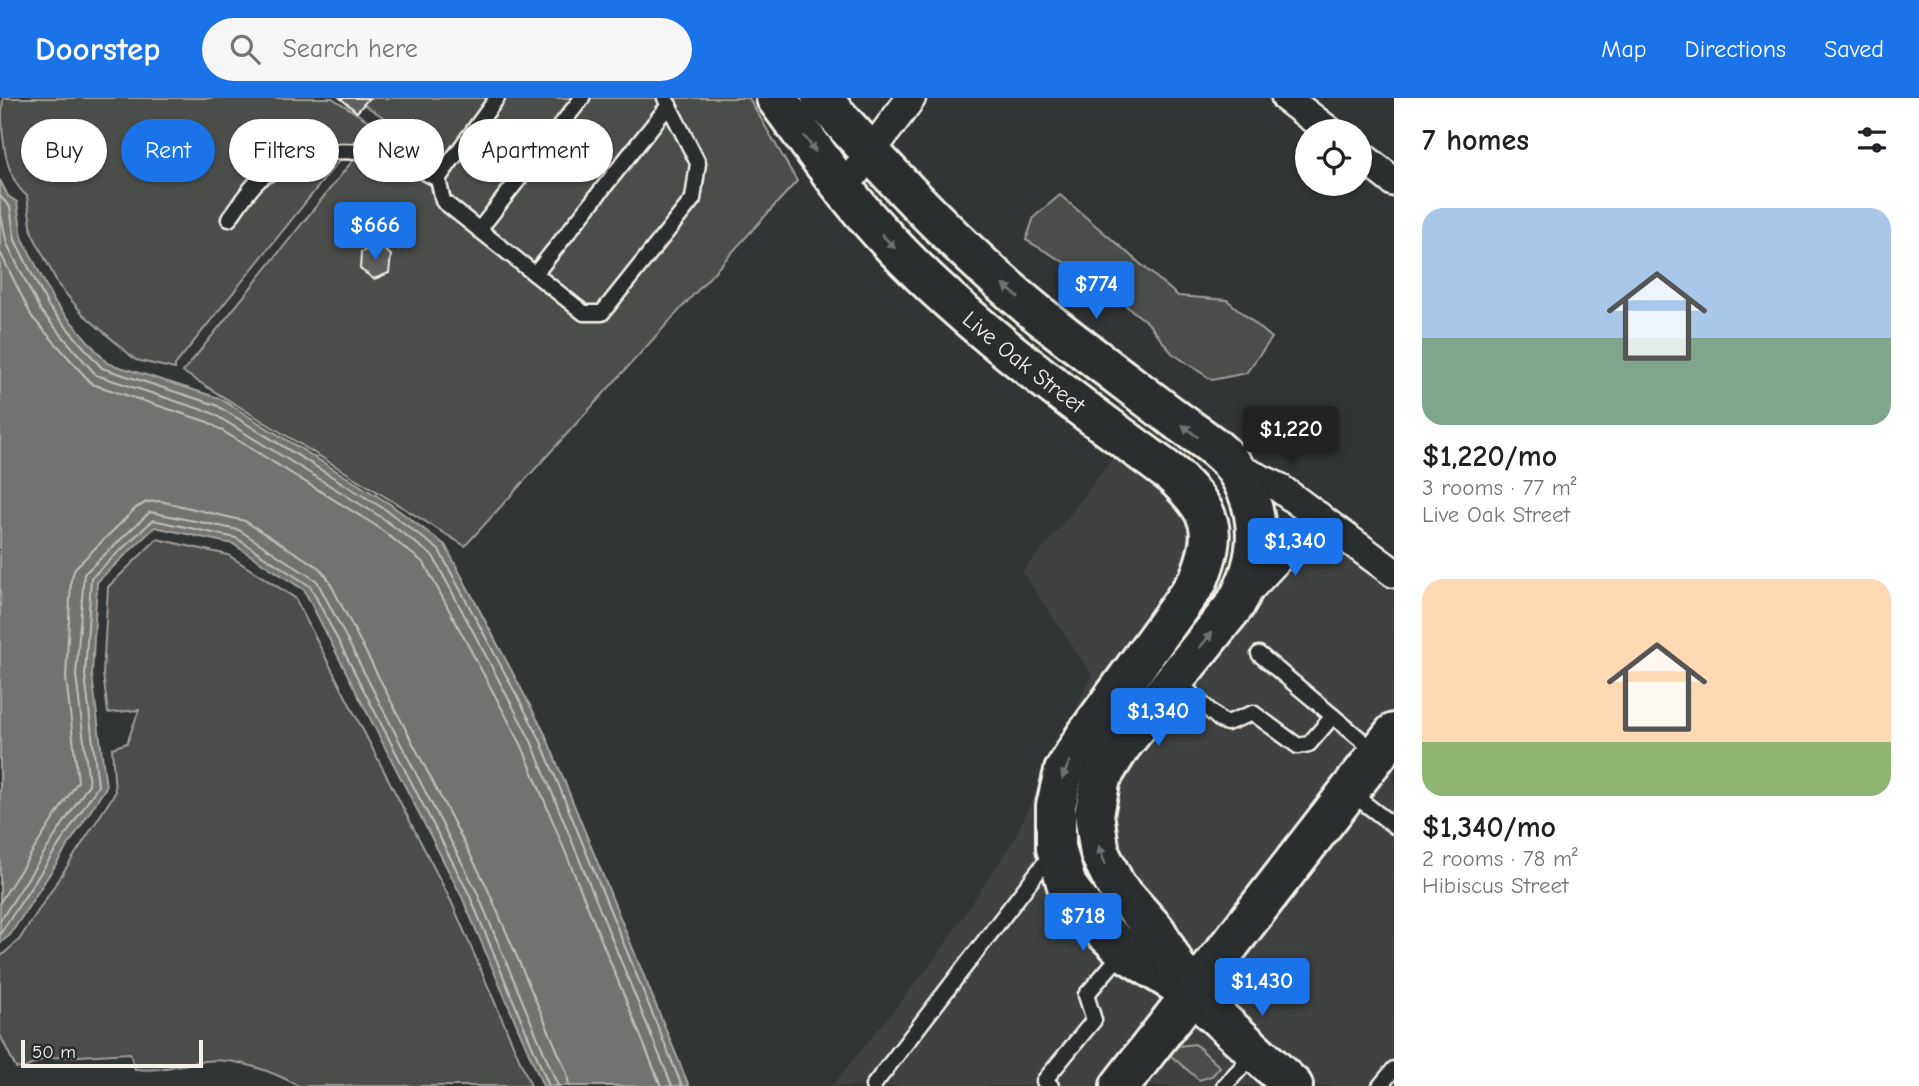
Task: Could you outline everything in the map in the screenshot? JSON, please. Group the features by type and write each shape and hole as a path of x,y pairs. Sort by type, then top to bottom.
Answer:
{"street":[{"name":"Live Oak Street","path":"776,98 843,189 914,267 979,327 1173,475 1199,500 1212,525 1209,554 1160,666"},
{"name":"Live Oak Street","path":"821,98 871,154 981,266 1235,467 1278,487 1394,573"},
{"path":"843,189 911,98"},
{"path":"1286,98 1313,119"},
{"path":"1372,165 1394,182"},
{"name":"Live Oak Street","path":"1160,666 1235,605 1248,583 1257,550 1256,523 1247,492 1235,467"},
{"path":"1235,605 1318,516"},
{"path":"1160,666 1084,738 1064,771 1056,806 1056,848 1067,886 1094,922 1124,951 1191,993 1293,1086"},
{"path":"1160,666 1121,746 1101,778 1094,814 1100,854 1115,887 1156,931 1191,993"},
{"path":"1120,1086 1386,743"}],"lane":[{"path":"444,171 498,98"},
{"path":"479,230 582,98"},
{"path":"439,182 443,201 479,230 584,313 602,313 693,199 698,163 667,102 535,274"},
{"path":"229,219 259,179 296,159 333,150 353,151"},
{"path":"1259,654 1333,716 1386,743"},
{"path":"1160,666 1220,720 1227,723 1253,713 1298,746 1309,744 1333,716"},
{"path":"1349,791 1394,826"},
{"path":"873,1086 1056,848"},
{"path":"1051,1086 1044,1081 1094,1020 1086,995 1124,951"},
{"path":"1224,1086 1256,1052"},
{"path":"1380,1086 1394,1069"}],"shaded area":[{"path":"3,98 332,98 365,119 353,119 353,143 339,161 339,119 229,119 229,182 322,182 175,365 175,369 136,360 83,314 59,286 32,233 27,196 19,187 8,164 2,123"},
{"path":"354,98 749,98 797,181 465,546 183,372 335,182 339,182 339,178 353,160 353,182 444,182 444,119 386,119"},
{"path":"1060,195 1178,296 1227,300 1272,338 1246,373 1212,380 1172,353 1147,322 1083,273 1026,240 1034,217"},
{"path":"1118,452 1188,509 1196,552 1043,840 1172,998 1104,1086 832,1086 935,959 1013,841 1092,675 1022,571 1047,544"},
{"path":"1319,533 1394,591 1394,712 1193,970 1113,848 1113,783 1244,613"},
{"path":"157,539 228,555 295,598 452,903 531,1086 299,1086 266,1071 229,1061 205,1061 162,1069 135,1069 130,1053 46,1058 23,1069 16,1068 0,1035 0,957 19,940 115,793 112,748 127,743 139,710 108,713 103,674 108,587"},
{"path":"1394,753 1394,1086 1314,1086 1209,991"},
{"path":"1191,1013 1272,1086 1135,1086"},
{"path":"1195,1044 1220,1067 1212,1076 1199,1080 1170,1055 1178,1046"}],"water":[{"path":"0,180 8,196 17,202 22,237 54,302 107,363 219,398 390,504 445,545 545,734 689,1086 543,1086 462,897 304,590 233,544 155,527 97,582 92,675 106,787 10,935 0,943"}],"building":[{"path":"340,98 369,98 357,112"},
{"path":"377,245 391,255 389,273 374,279 360,269 361,252"}]}
